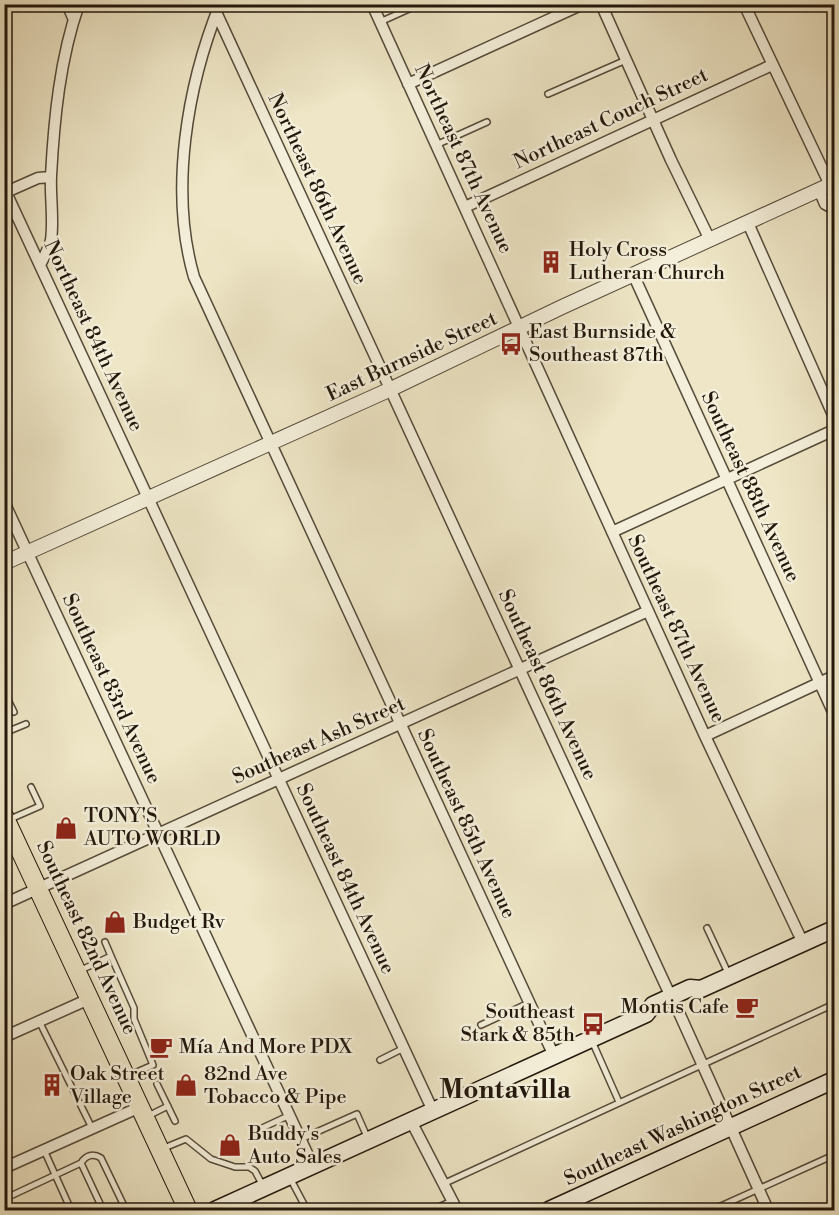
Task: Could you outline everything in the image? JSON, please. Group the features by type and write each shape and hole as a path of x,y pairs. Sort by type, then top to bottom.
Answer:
{"main road":[{"name":"Southeast 82nd Avenue","path":"7,825 188,1210"},
{"path":"215,1210 646,1014 657,1014 673,1001 695,997 700,989 834,929"},
{"name":"Southeast Washington Street","path":"549,1210 834,1080"}],"street":[{"path":"67,4 74,20"},
{"path":"40,265 51,241 51,177 62,78 79,4"},
{"name":"Northeast 87th Avenue","path":"372,4 520,328"},
{"path":"408,84 583,4"},
{"path":"601,4 710,240"},
{"path":"744,4 828,186 825,204 834,209"},
{"name":"Southeast 85th Avenue","path":"216,7 187,127 183,224 188,258 194,277 554,1056"},
{"name":"Northeast 86th Avenue","path":"216,7 391,389"},
{"name":"Northeast Couch Street","path":"465,207 772,65"},
{"path":"5,191 38,178 51,177"},
{"name":"East Burnside Street","path":"4,563 391,389 633,274 828,186"},
{"name":"Northeast 84th Avenue","path":"5,191 149,499"},
{"path":"748,222 834,417"},
{"name":"Southeast 88th Avenue","path":"633,274 834,714"},
{"name":"Southeast 87th Avenue","path":"520,328 705,736 803,943"},
{"name":"Southeast 86th Avenue","path":"391,389 703,1064 768,1210"},
{"path":"612,532 834,430"},
{"name":"Southeast 84th Avenue","path":"149,499 433,1111"},
{"name":"Southeast 83rd Avenue","path":"4,502 314,1166"},
{"name":"Southeast Ash Street","path":"5,901 159,834 648,611"},
{"path":"705,736 834,676"},
{"path":"4,1037 89,999"},
{"path":"4,1168 92,1128 142,1112"},
{"path":"411,1121 455,1206"}],"lane":[{"path":"380,22 420,4"},
{"path":"548,94 627,60"},
{"path":"436,145 488,122"},
{"path":"4,696 14,712"},
{"path":"4,733 26,724"},
{"path":"7,825 40,806 31,787"},
{"path":"707,928 730,976"},
{"path":"105,942 134,1008 134,1019 153,1065 126,1077"},
{"path":"77,972 111,956"},
{"path":"481,1025 529,1003"},
{"path":"443,1184 834,1004"},
{"path":"39,1022 92,1128"},
{"path":"591,1039 619,1102"},
{"path":"380,1060 404,1048"},
{"path":"157,1084 175,1121"},
{"path":"142,1112 168,1107"},
{"path":"301,1139 357,1114 369,1140"},
{"path":"260,1129 290,1115"},
{"path":"160,1150 186,1139 211,1159 235,1167 249,1167 255,1171 264,1188"},
{"path":"44,1150 71,1210"},
{"path":"4,1199 81,1163 84,1157 89,1155 101,1158 126,1210"},
{"path":"712,1210 834,1155"},
{"path":"81,1163 103,1210"},
{"path":"290,1176 307,1210"},
{"path":"432,1210 455,1206"}],"place":[{"name":"Holy Cross Lutheran Church","path":"551,262"},
{"name":"East Burnside & Southeast 87th","path":"511,344"},
{"name":"TONY'S AUTO WORLD","path":"66,828"},
{"name":"Budget Rv","path":"115,922"},
{"name":"Montis Cafe","path":"747,1007"},
{"name":"Southeast Stark & 85th","path":"593,1024"},
{"name":"Mía And More PDX","path":"161,1047"},
{"name":"Oak Street Village","path":"52,1085"},
{"name":"82nd Ave Tobacco & Pipe","path":"186,1085"},
{"name":"Buddy's Auto Sales","path":"230,1145"}],"district":[{"name":"Montavilla","path":"505,1090"}]}
